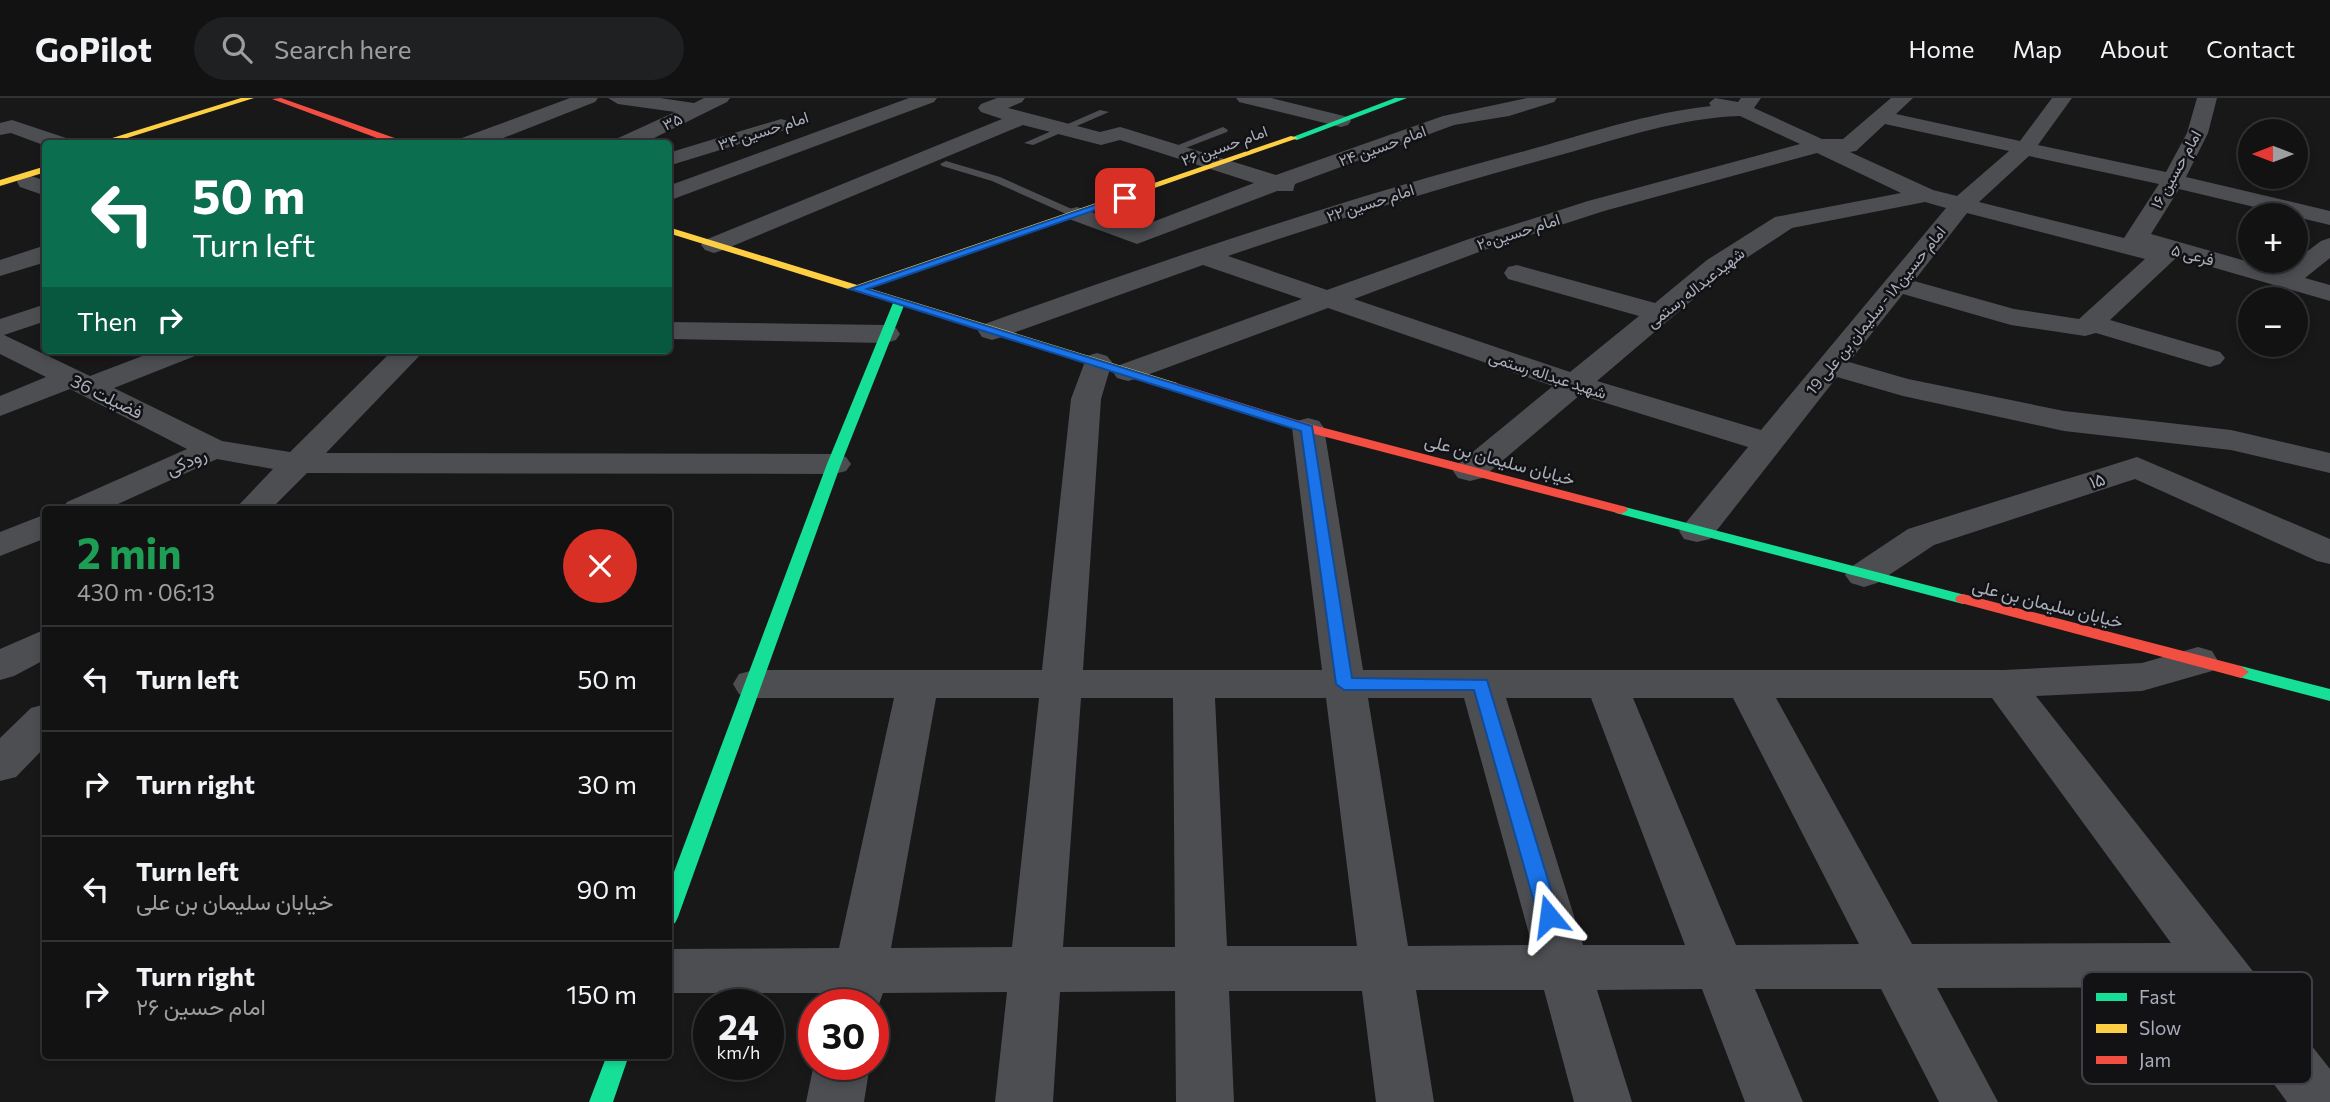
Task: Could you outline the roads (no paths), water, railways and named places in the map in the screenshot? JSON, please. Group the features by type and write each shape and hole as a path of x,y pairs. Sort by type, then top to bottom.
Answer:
{"street":[{"path":"110,140 250,98"},
{"path":"478,140 588,98"},
{"path":"618,98 696,110"},
{"name":"۳۵","path":"632,140 720,98"},
{"path":"672,193 927,98"},
{"path":"1246,98 1341,121"},
{"name":"امام حسین ۲۶","path":"856,289 1219,166 1403,98"},
{"name":"امام حسین ۲۴","path":"1077,214 1137,237 1450,120 1509,110 1547,98"},
{"path":"1700,98 1747,104 1822,145 1925,195"},
{"name":"امام حسین۲۰","path":"1112,367 1329,299 1478,244 1596,206 1822,145 1848,146 1903,98"},
{"name":"امام حسین۱۸ - سلیمان بن علی 19","path":"1698,531 1961,205 2025,148 2062,98"},
{"name":"امام حسین ۱۶","path":"2136,238 2171,180 2206,111 2207,98"},
{"path":"142,140 277,99 384,140"},
{"path":"965,101 988,108 1018,108 1059,128 1101,139 1120,133 1354,208"},
{"name":"امام حسین ۲۲","path":"992,331 1203,256 1458,174 1684,116 1747,104"},
{"path":"714,245 1018,108"},
{"name":"امام حسین ۳۴","path":"672,159 806,116"},
{"path":"1881,117 2171,180 2330,218"},
{"path":"0,129 12,126 50,140"},
{"path":"0,172 42,160"},
{"path":"0,183 40,180"},
{"name":"شهیدعبداله رستمی","path":"1470,471 1716,266 1784,222 1925,195 2167,252"},
{"name":"خیابان سلیمان بن علی","path":"672,231 1307,428 2330,695"},
{"name":"فرعی ۵","path":"2136,238 2167,252 2330,293"},
{"path":"1896,284 2011,317 2085,328 2167,252"},
{"path":"0,268 42,254"},
{"path":"2286,280 2326,255"},
{"name":"شهید عبداله رستمی","path":"1203,256 1575,384 1769,443"},
{"path":"1517,273 1660,313"},
{"path":"672,906 834,464 899,303"},
{"path":"0,328 42,313"},
{"path":"2091,323 2210,358"},
{"path":"672,330 886,334"},
{"name":"فضیلت 36","path":"0,343 214,449"},
{"path":"0,407 172,354"},
{"path":"256,506 406,354"},
{"path":"1830,366 1903,387 2064,421 2231,440 2330,463"},
{"path":"1024,1102 1086,399 1112,367"},
{"path":"1307,428 1405,1102"},
{"name":"رودکی","path":"86,506 214,449 299,463 834,464"},
{"name":"۱۵","path":"1864,575 1921,537 2137,467 2330,553"},
{"path":"0,545 42,527"},
{"path":"0,666 42,644"},
{"path":"754,684 2004,684 2142,677 2198,661"},
{"path":"857,987 918,684"},
{"path":"1194,684 1205,1102"},
{"path":"1481,684 1603,1102"},
{"path":"1606,684 1774,1102"},
{"path":"1747,684 1969,1102"},
{"path":"2004,684 2221,972"},
{"path":"0,765 42,723"},
{"path":"672,971 857,987 1035,970 2216,965"},
{"path":"601,1102 617,1059"},
{"path":"835,1102 839,1080"},
{"path":"2307,1084 2321,1102"}],"lane":[{"path":"1029,143 1059,128 1104,112"},
{"path":"1171,150 1223,130"},
{"path":"946,164 996,179 1077,214"}]}
